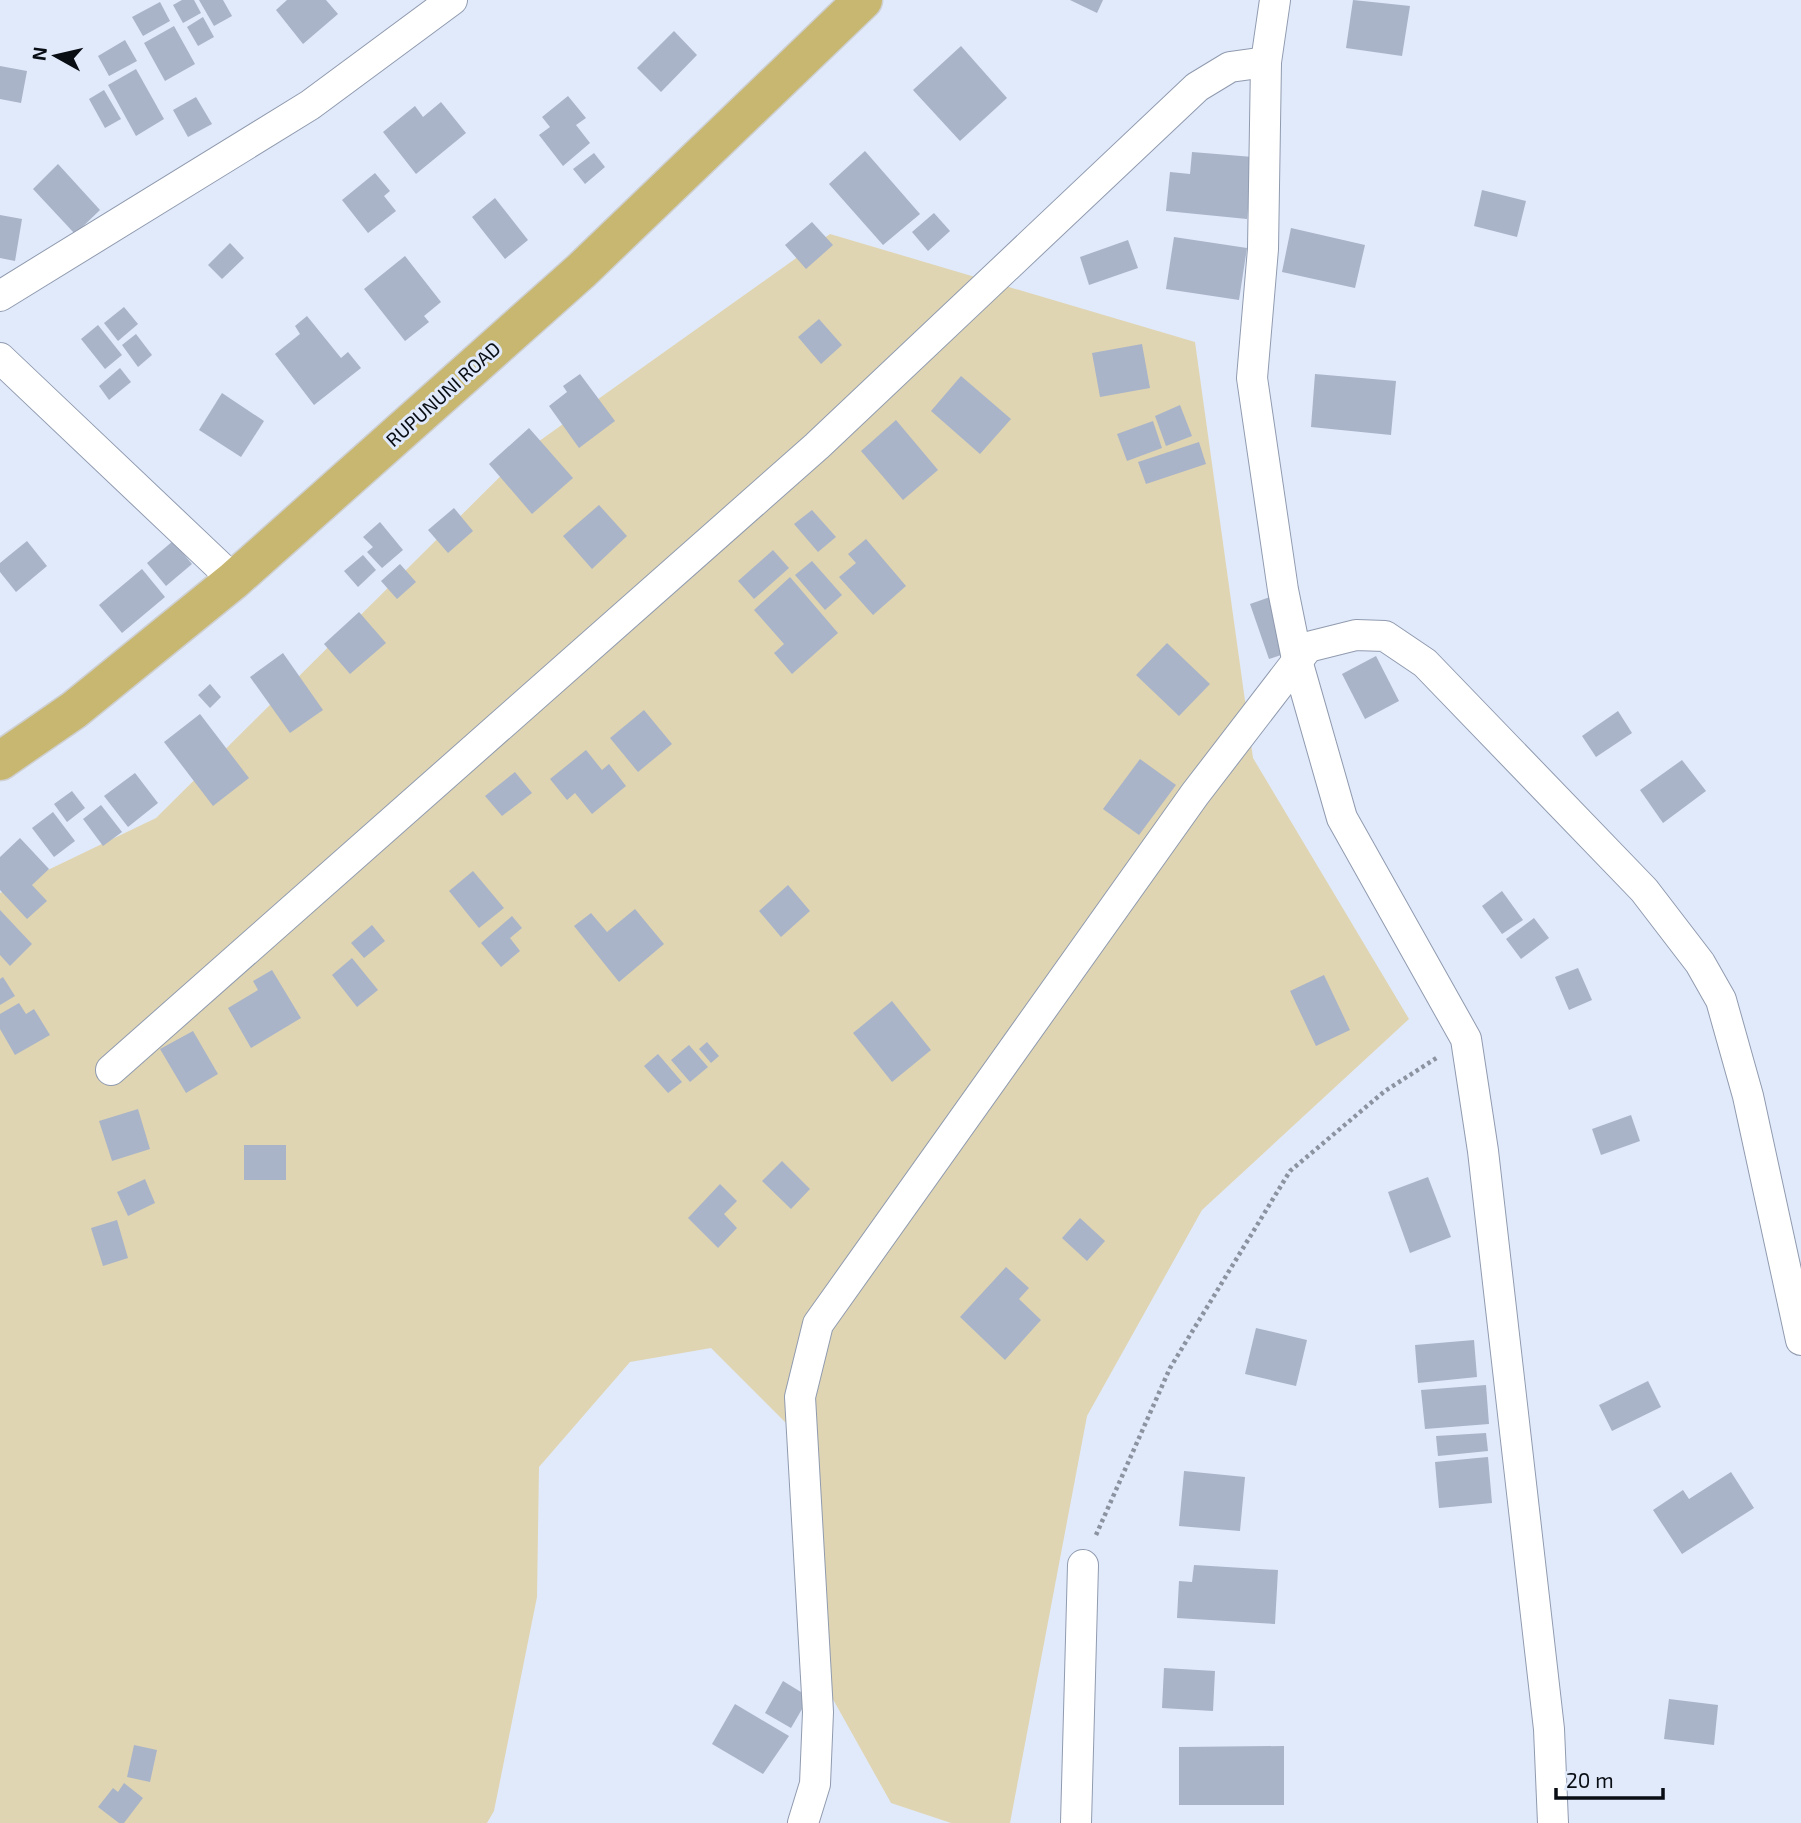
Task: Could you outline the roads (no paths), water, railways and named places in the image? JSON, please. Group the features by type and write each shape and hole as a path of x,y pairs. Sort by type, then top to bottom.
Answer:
{"main road":[{"name":"RUPUNUNI ROAD","path":"0,761 74,710 234,580 581,271 863,0"}],"street":[{"path":"0,296 310,105 452,0"},
{"path":"1275,0 1266,62 1264,249 1252,378 1283,590 1298,664 1342,818 1465,1039 1483,1151 1549,1729 1553,1823"},
{"path":"111,1070 817,446 1197,88 1230,67 1266,62"},
{"path":"0,358 234,580"},
{"path":"803,1823 815,1784 818,1712 800,1397 818,1324 1195,794 1298,664 1308,647 1356,635 1385,636 1425,663 1644,890 1700,963 1721,1000 1748,1096 1801,1340"},
{"path":"1076,1823 1083,1565"}]}
